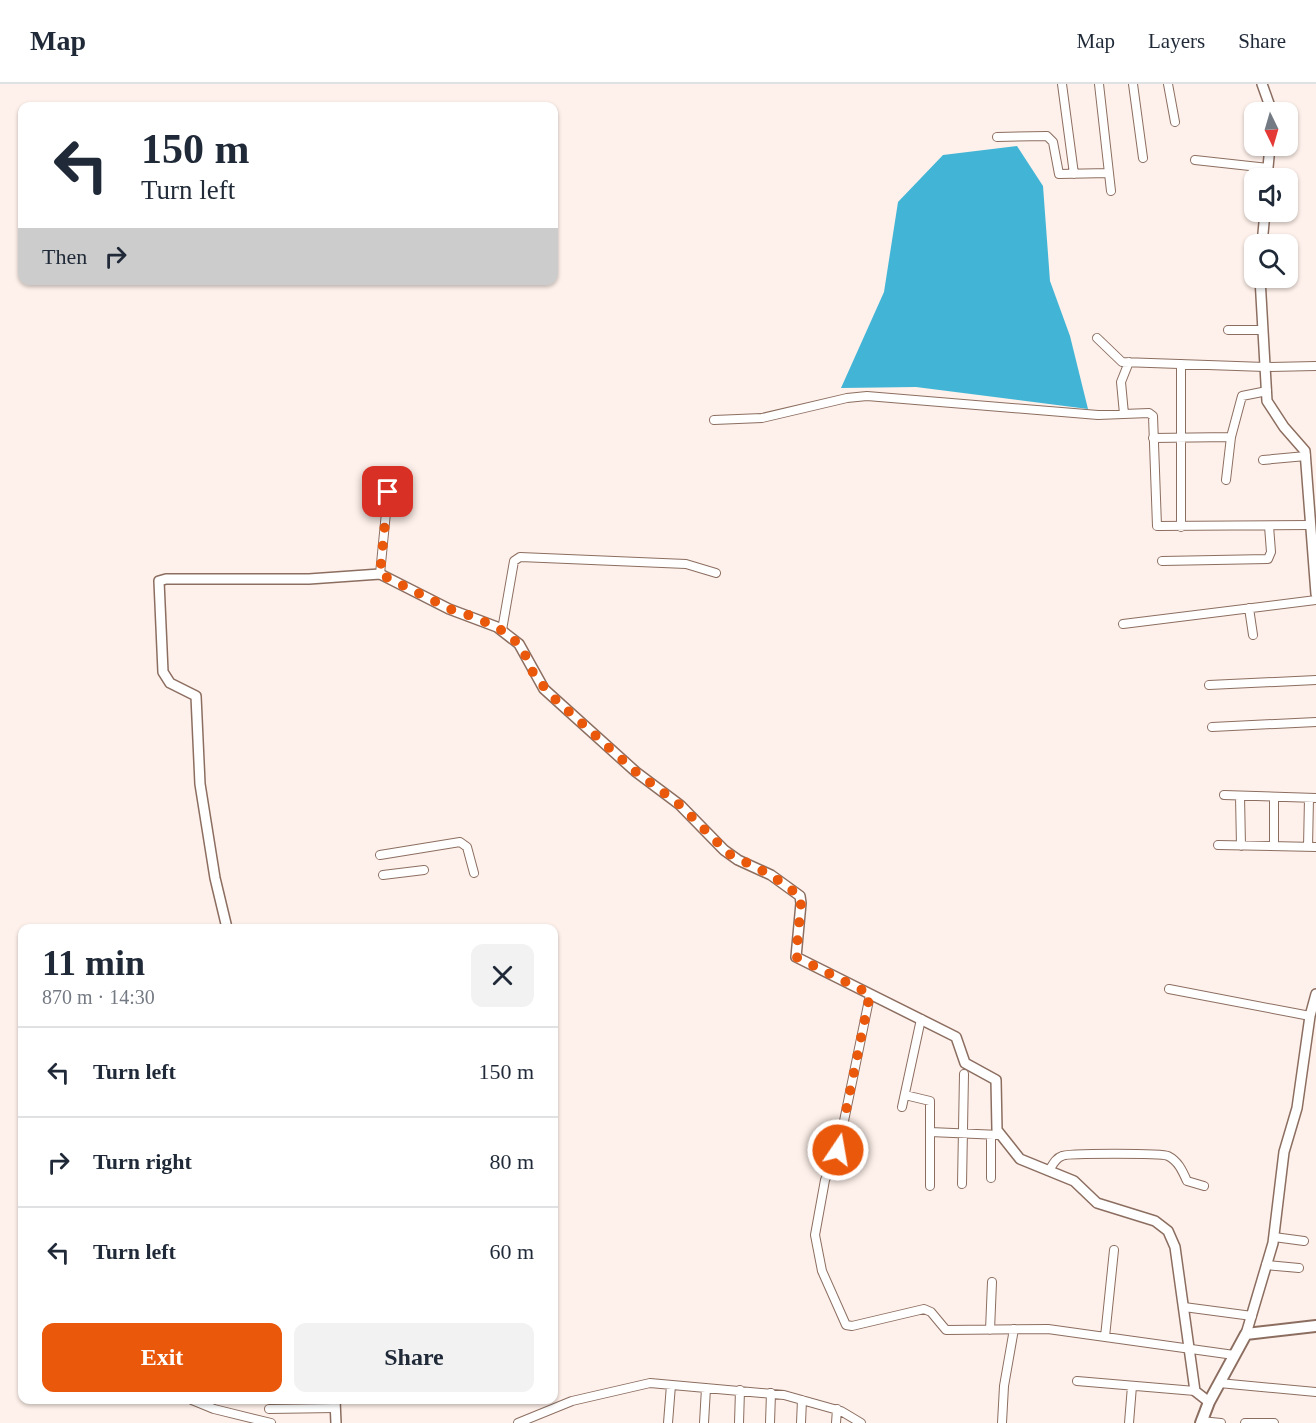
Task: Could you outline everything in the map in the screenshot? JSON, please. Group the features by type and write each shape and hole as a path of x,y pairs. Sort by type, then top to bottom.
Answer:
{"main road":[{"path":"1201,1422 1209,1401 1246,1334 1316,1326"}],"street":[{"path":"1062,84 1074,174"},
{"path":"1100,84 1111,191"},
{"path":"1133,84 1143,158"},
{"path":"1168,84 1175,122"},
{"path":"1262,84 1268,102"},
{"path":"997,138 1047,136 1053,142 1059,174 1109,173"},
{"path":"1195,160 1268,168 1269,156"},
{"path":"1260,288 1268,401 1284,427 1305,451 1316,594"},
{"path":"1228,330 1262,330"},
{"path":"1097,338 1119,360 1129,362 1265,367 1316,366"},
{"path":"1124,414 1121,382 1129,362"},
{"path":"1181,364 1179,437 1181,527"},
{"path":"1226,480 1231,437 1243,394 1267,391"},
{"path":"714,420 762,418 847,398 867,396 1098,416 1152,415 1155,523 1159,527 1311,525"},
{"path":"1154,438 1231,437"},
{"path":"1263,460 1305,456"},
{"path":"380,574 388,492"},
{"path":"1162,561 1268,560 1271,552 1269,526"},
{"path":"502,630 514,561 520,557 686,564 716,573"},
{"path":"226,924 215,878 200,784 196,696 170,683 163,672 158,583 166,579 309,579 380,574 450,609 502,630 522,648 535,677 544,688 636,772 680,805 729,854 771,875 800,896 796,957 956,1037 967,1066 992,1075 996,1080 996,1135 991,1178"},
{"path":"1124,624 1316,600"},
{"path":"1249,608 1253,635"},
{"path":"1209,685 1316,680"},
{"path":"1212,727 1316,722"},
{"path":"1218,845 1312,847 1312,798 1224,795"},
{"path":"1240,796 1240,846"},
{"path":"1274,797 1274,846"},
{"path":"380,855 460,842 467,847 474,873"},
{"path":"383,875 424,870"},
{"path":"1169,989 1310,1016"},
{"path":"870,994 838,1150 827,1175 816,1223 816,1250 822,1271 845,1323 849,1327 924,1310 931,1312 946,1330 1048,1329 1234,1355"},
{"path":"1246,1334 1274,1237 1284,1152 1300,1091 1312,1030 1310,1016 1316,995"},
{"path":"902,1107 921,1019"},
{"path":"962,1184 964,1074"},
{"path":"905,1095 929,1098 930,1186"},
{"path":"930,1131 996,1135 1020,1159 1050,1169 1074,1181 1098,1203 1155,1221 1168,1231 1175,1247 1191,1348 1195,1391"},
{"path":"1050,1169 1057,1159 1069,1154 1113,1156 1154,1152 1168,1156 1182,1168 1186,1181 1204,1186"},
{"path":"1274,1237 1304,1240"},
{"path":"1105,1336 1114,1250"},
{"path":"1266,1265 1299,1268"},
{"path":"990,1330 992,1282"},
{"path":"1184,1307 1252,1316"},
{"path":"1002,1423 1004,1386 1014,1329"},
{"path":"1077,1381 1195,1391 1209,1401"},
{"path":"1219,1383 1316,1392"},
{"path":"518,1423 554,1407 642,1384 771,1394 837,1409 861,1423"},
{"path":"668,1423 671,1385"},
{"path":"1129,1423 1132,1386"},
{"path":"704,1423 706,1388"},
{"path":"739,1423 740,1390"},
{"path":"770,1423 771,1394"},
{"path":"801,1423 802,1400"},
{"path":"203,1404 271,1423"},
{"path":"269,1409 335,1404 336,1423"},
{"path":"836,1423 837,1409"},
{"path":"1201,1422 1221,1423"},
{"path":"1245,1423 1274,1423"}],"water":[{"path":"1017,146 1043,186 1050,281 1070,336 1088,409 916,387 841,388 884,292 898,202 943,155"}],"route":[{"path":"388,492 380,574 450,609 477,618 507,633 522,648 535,677 544,688 636,772 680,805 729,854 771,875 800,896 796,957 870,994 838,1150"}]}
